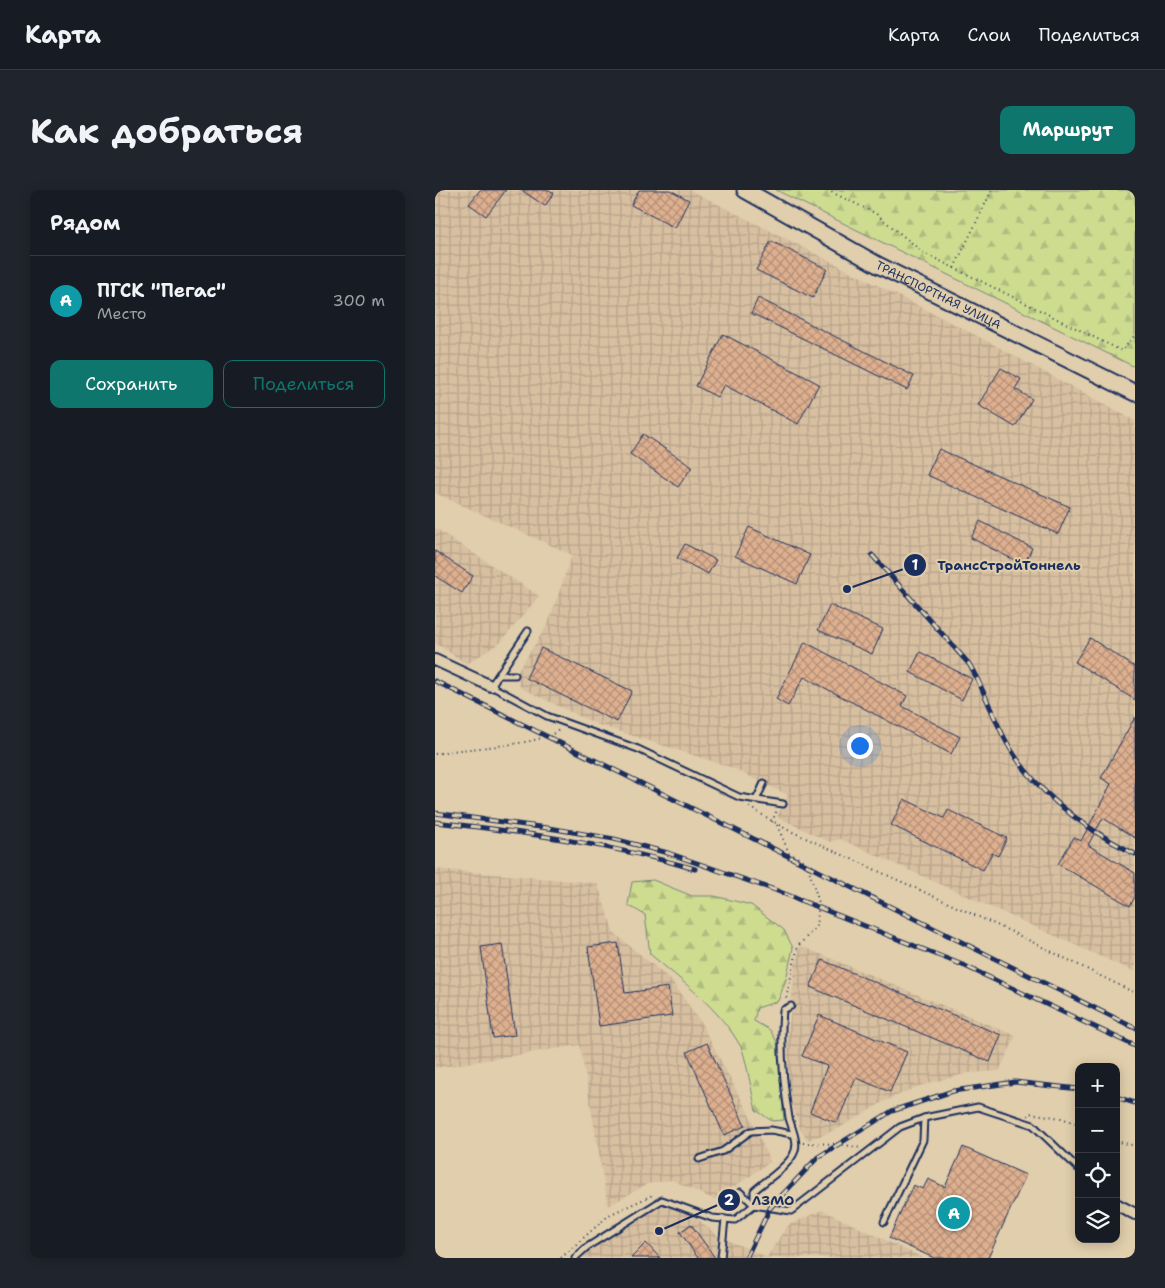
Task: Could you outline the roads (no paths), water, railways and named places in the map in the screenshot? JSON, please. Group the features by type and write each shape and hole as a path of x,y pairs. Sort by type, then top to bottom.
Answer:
{"street":[{"name":"ТРАНСПОРТНАЯ УЛИЦА","path":"745,190 878,265 1135,393"},
{"path":"435,660 491,686"},
{"path":"1120,1206 1135,1214"}],"lane":[{"path":"528,631 491,686 547,716 638,749 739,797 782,804"},
{"path":"499,675 515,675"},
{"path":"756,800 763,783"},
{"path":"754,1205 754,1192 794,1154 797,1143 792,1134 786,1100 781,1037 783,1010 791,1006"},
{"path":"739,1192 754,1205 791,1211 900,1127 924,1118 978,1106 1033,1125 1075,1165"},
{"path":"884,1222 923,1140 924,1118"},
{"path":"699,1159 723,1151 751,1131 771,1130 792,1134"},
{"path":"575,1258 587,1247 662,1200 712,1218 735,1220 754,1205"},
{"path":"721,1258 725,1219"}],"railway":[{"path":"872,555 969,664 996,721 1024,768 1057,803 1076,818 1135,854"},
{"path":"435,681 1135,1028"},
{"path":"435,813 614,839 668,853 775,890 965,966 1135,1046"},
{"path":"435,822 566,840 663,860 695,869"},
{"path":"746,1258 770,1208 818,1157 892,1111 953,1091 1015,1082 1075,1089"},
{"path":"1120,1098 1135,1103"}],"place":[{"name":"ТрансСтройТоннель","path":"847,589"},
{"name":"ПГСК \"Пегас\"","path":"954,1213"},
{"name":"ЛЗМО","path":"659,1231"}]}
